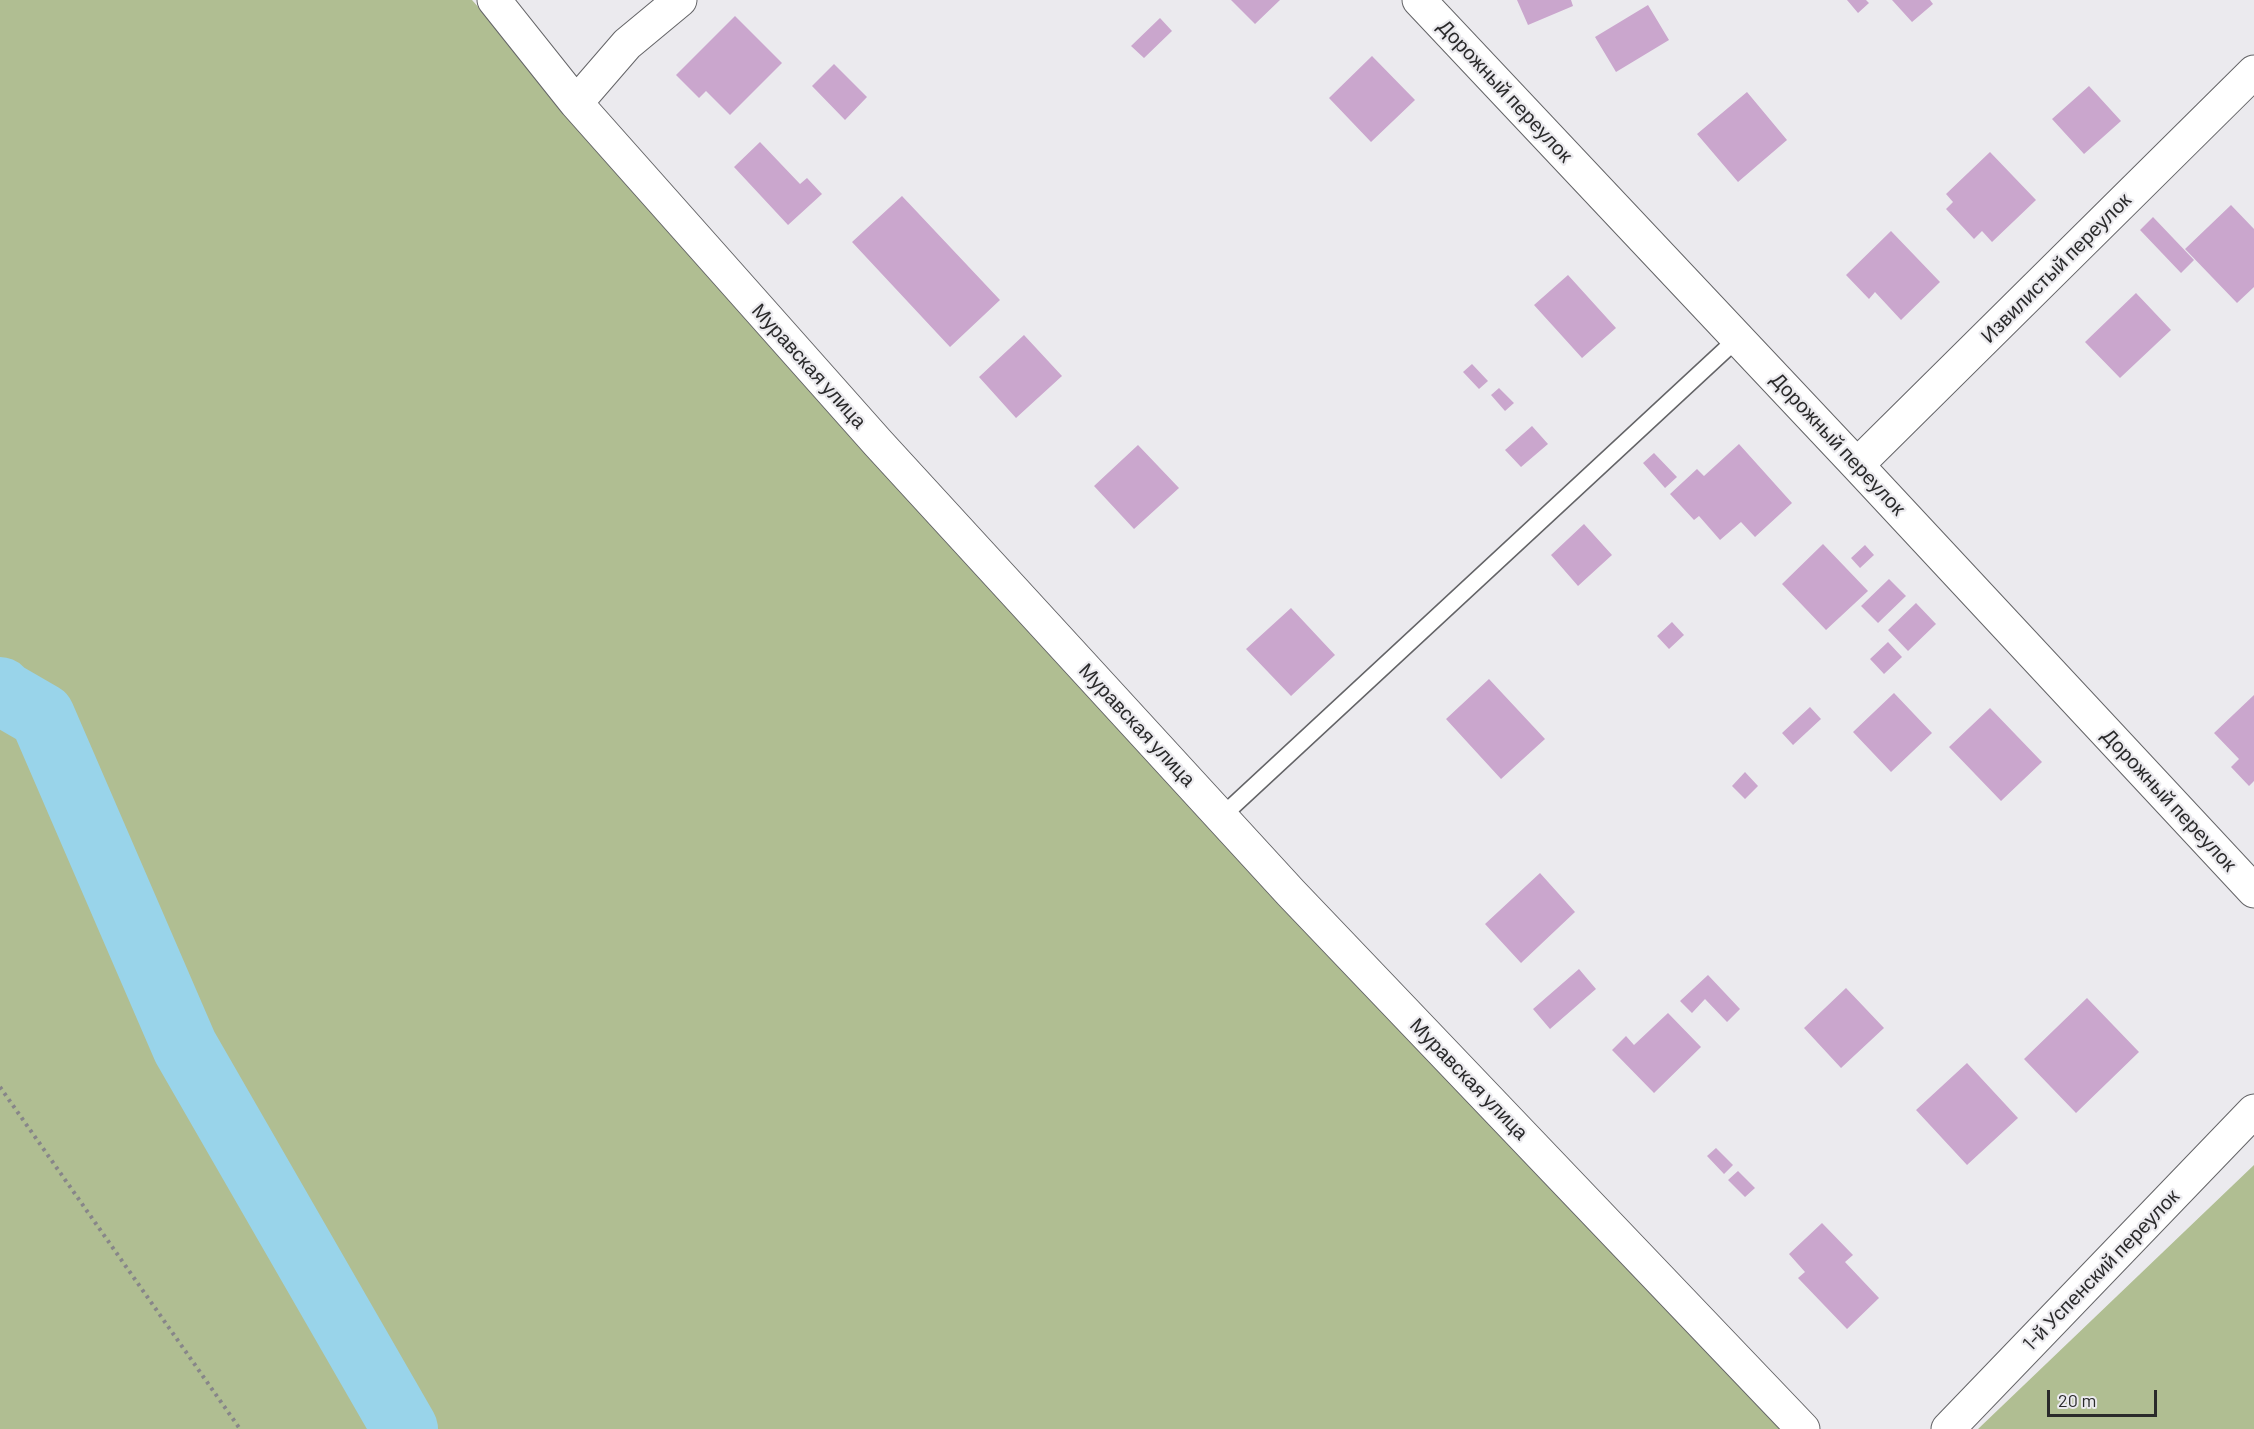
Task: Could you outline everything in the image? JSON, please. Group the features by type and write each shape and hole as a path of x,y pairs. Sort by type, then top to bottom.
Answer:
{"street":[{"name":"Муравская улица","path":"494,0 576,103 878,443 1221,817 1803,1429"},
{"path":"576,103 627,44 680,0"},
{"name":"Дорожный переулок","path":"1419,0 2254,891"},
{"name":"Извилистый переулок","path":"1857,465 2254,72"},
{"name":"1-й Успенский переулок","path":"1948,1429 2254,1111"}],"lane":[{"path":"1221,817 1738,338"}],"path":[{"path":"0,1087 240,1429"}],"green space":[{"path":"0,0 472,0 1330,956 1786,1429 0,1429"},
{"path":"2254,1165 2254,1429 1978,1429"}],"building":[{"path":"1231,0 1280,0 1255,24"},
{"path":"1517,0 1571,0 1573,6 1528,25"},
{"path":"1847,0 1866,0 1869,3 1858,13"},
{"path":"1892,0 1930,0 1933,4 1912,22"},
{"path":"1648,5 1669,40 1616,72 1595,37"},
{"path":"735,16 782,63 730,115 706,91 699,98 676,75"},
{"path":"1160,18 1172,31 1144,58 1131,46"},
{"path":"1372,56 1415,100 1371,142 1329,98"},
{"path":"834,64 867,97 845,120 812,86"},
{"path":"2089,86 2121,121 2084,154 2052,119"},
{"path":"1747,92 1787,140 1738,182 1697,134"},
{"path":"760,142 800,184 807,178 822,194 788,225 734,167"},
{"path":"1990,152 2036,200 1992,242 1982,231 1974,239 1946,209 1953,202 1946,194"},
{"path":"902,196 1000,300 950,347 852,242"},
{"path":"2231,205 2254,229 2254,287 2237,303 2185,249"},
{"path":"2153,217 2194,260 2181,273 2140,230"},
{"path":"1891,231 1940,282 1901,320 1875,292 1869,299 1846,275"},
{"path":"1568,275 1616,328 1582,358 1534,305"},
{"path":"2136,293 2171,330 2120,378 2085,342"},
{"path":"1024,335 1062,376 1016,418 979,377"},
{"path":"1472,364 1488,381 1479,389 1463,372"},
{"path":"1499,388 1514,403 1505,411 1491,395"},
{"path":"1532,426 1548,444 1521,467 1505,450"},
{"path":"1739,444 1792,503 1755,537 1741,522 1720,540 1699,516 1694,520 1670,494 1697,469 1704,476"},
{"path":"1138,445 1179,488 1134,529 1094,486"},
{"path":"1654,453 1677,477 1665,488 1643,463"},
{"path":"1584,524 1612,555 1578,586 1551,555"},
{"path":"1823,544 1868,591 1826,630 1782,584"},
{"path":"1865,545 1874,555 1860,568 1851,558"},
{"path":"1889,579 1906,596 1878,623 1861,606"},
{"path":"1916,603 1936,624 1908,651 1888,630"},
{"path":"1291,608 1335,655 1291,696 1246,649"},
{"path":"1672,622 1684,635 1669,649 1657,636"},
{"path":"1888,642 1902,657 1884,674 1870,659"},
{"path":"1489,679 1545,739 1501,779 1446,719"},
{"path":"1894,693 1932,733 1891,772 1853,732"},
{"path":"2254,695 2254,781 2249,786 2231,767 2239,759 2214,733"},
{"path":"1810,707 1821,719 1793,745 1782,733"},
{"path":"1990,708 2042,762 2001,801 1949,747"},
{"path":"1745,772 1758,786 1745,799 1732,786"},
{"path":"1540,873 1575,912 1521,963 1485,924"},
{"path":"1579,969 1596,989 1550,1029 1533,1009"},
{"path":"1708,975 1740,1009 1727,1022 1705,999 1692,1013 1680,1001"},
{"path":"1846,988 1884,1028 1841,1068 1804,1028"},
{"path":"2087,998 2139,1052 2076,1113 2024,1059"},
{"path":"1668,1013 1701,1047 1654,1093 1612,1050 1626,1036 1634,1045"},
{"path":"1967,1063 2018,1118 1967,1165 1916,1110"},
{"path":"1716,1148 1733,1165 1724,1174 1707,1156"},
{"path":"1738,1171 1755,1188 1745,1197 1728,1180"},
{"path":"1822,1223 1853,1255 1845,1262 1879,1298 1847,1329 1798,1278 1805,1272 1789,1254"}],"waterway":[{"path":"0,690 42,716 185,1047 405,1429"}]}
